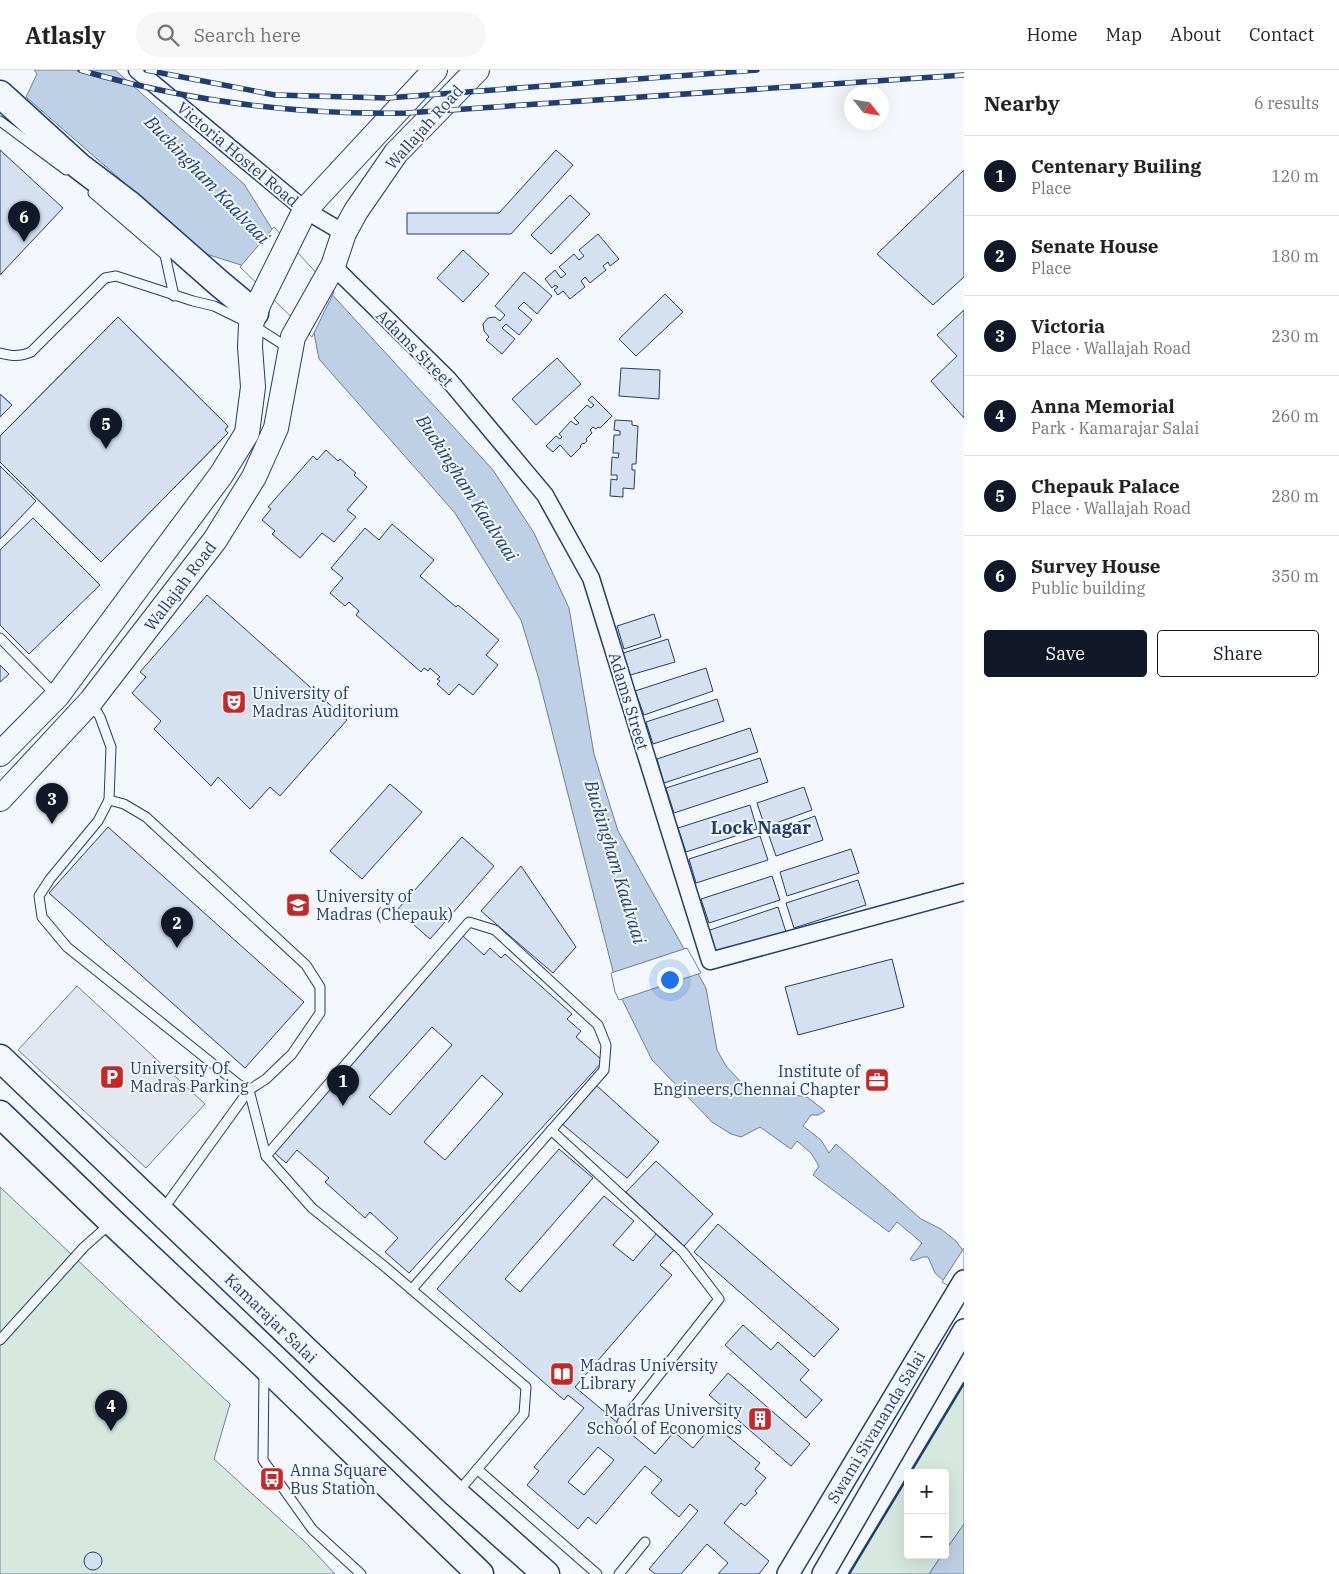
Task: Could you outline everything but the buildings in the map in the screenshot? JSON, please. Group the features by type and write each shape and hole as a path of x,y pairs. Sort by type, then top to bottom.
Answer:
{"main road":[{"name":"Wallajah Road","path":"0,754 58,696 221,475 246,433 253,387 250,346 255,313 305,210 435,70"},
{"name":"Wallajah Road","path":"0,799 91,702 215,540 254,477 276,428 292,343 333,266 344,233 356,211 396,153 477,70"},
{"path":"0,94 79,166 129,204 255,313"},
{"name":"Kamarajar Salai","path":"0,1058 456,1494 546,1574"},
{"path":"0,1114 480,1574"}],"street":[{"name":"Victoria Hostel Road","path":"136,70 305,210 344,233"},
{"name":"Adams Street","path":"333,266 448,379 545,495 591,578 710,961 964,892"},
{"name":"Swami Sivananda Salai","path":"788,1574 964,1281"},
{"name":"Swami Sivananda Salai","path":"823,1574 964,1330"}],"lane":[{"path":"0,121 79,180 165,255 174,296"},
{"path":"0,352 14,356 31,352 105,278 116,276 174,296 214,306 255,313 292,343"},
{"path":"0,638 58,696"},
{"path":"91,702 100,716 111,747 109,800 98,821 50,879 39,896 42,918 67,947 238,1084 249,1090 266,1156 312,1208 412,1289 526,1387 524,1414 456,1494"},
{"path":"109,800 124,804 146,817 306,965 320,987 320,1013 298,1046 266,1079 249,1090 169,1201 159,1211"},
{"path":"266,1156 469,922 495,930 598,1025 606,1045 604,1070 412,1289"},
{"path":"551,1130 683,1252 719,1300 622,1422"},
{"path":"0,1340 84,1248 112,1222"},
{"path":"264,1365 263,1460 312,1529 361,1574"},
{"path":"477,1469 597,1574"},
{"path":"619,1574 645,1542"}],"shaded area":[{"name":"University Of Madras Parking","path":"77,986 205,1104 146,1168 18,1050"},
{"path":"0,1187 230,1404 214,1459 305,1542 335,1574 0,1574"},
{"path":"964,1383 964,1524 949,1545 949,1469 912,1469"},
{"path":"904,1483 904,1559 939,1559 929,1574 849,1574"}],"water":[{"name":"Buckingham Kaalvaai","path":"34,70 115,70 244,184 272,229 493,470 534,533 569,608 594,754 618,831 706,988 717,1050 726,1066 741,1082 755,1091 807,1097 825,1111 818,1115 811,1115 803,1126 821,1140 829,1153 836,1144 921,1219 941,1229 956,1241 964,1252 964,1292 935,1273 928,1257 913,1261 910,1259 922,1243 897,1222 889,1232 813,1175 819,1166 811,1153 797,1141 791,1149 760,1127 741,1137 731,1134 712,1122 652,1060 618,991 538,676 521,620 455,513 319,359 314,333 241,265 206,254 26,97 37,74"},
{"path":"964,1524 964,1574 929,1574 939,1559 949,1559 949,1545"}],"pier":[{"path":"274,227 334,292 312,337 240,267"},
{"path":"687,948 701,973 619,1000 615,992 611,973"},
{"path":"964,1248 964,1295 942,1282"}],"railway":[{"path":"80,70 120,81 200,98 282,108 364,113 406,113 964,75"},
{"path":"146,70 275,95 387,98 757,70"}],"wall":[{"path":"912,1469 964,1383"},
{"path":"849,1574 904,1483"}],"place":[{"name":"Survey House","path":"24,242"},
{"name":"Chepauk Palace","path":"106,449"},
{"name":"University of Madras Auditorium","path":"234,702"},
{"name":"Victoria","path":"52,824"},
{"name":"University of Madras (Chepauk)","path":"298,905"},
{"name":"Senate House","path":"177,948"},
{"name":"University Of Madras Parking","path":"112,1077"},
{"name":"Institute of Engineers,Chennai Chapter","path":"877,1080"},
{"name":"Centenary Builing","path":"343,1106"},
{"name":"Madras University Library","path":"562,1374"},
{"name":"Madras University School of Economics","path":"760,1419"},
{"name":"Anna Memorial","path":"111,1431"},
{"name":"Anna Square Bus Station","path":"272,1479"}],"district":[{"name":"Lock Nagar","path":"761,828"}]}
